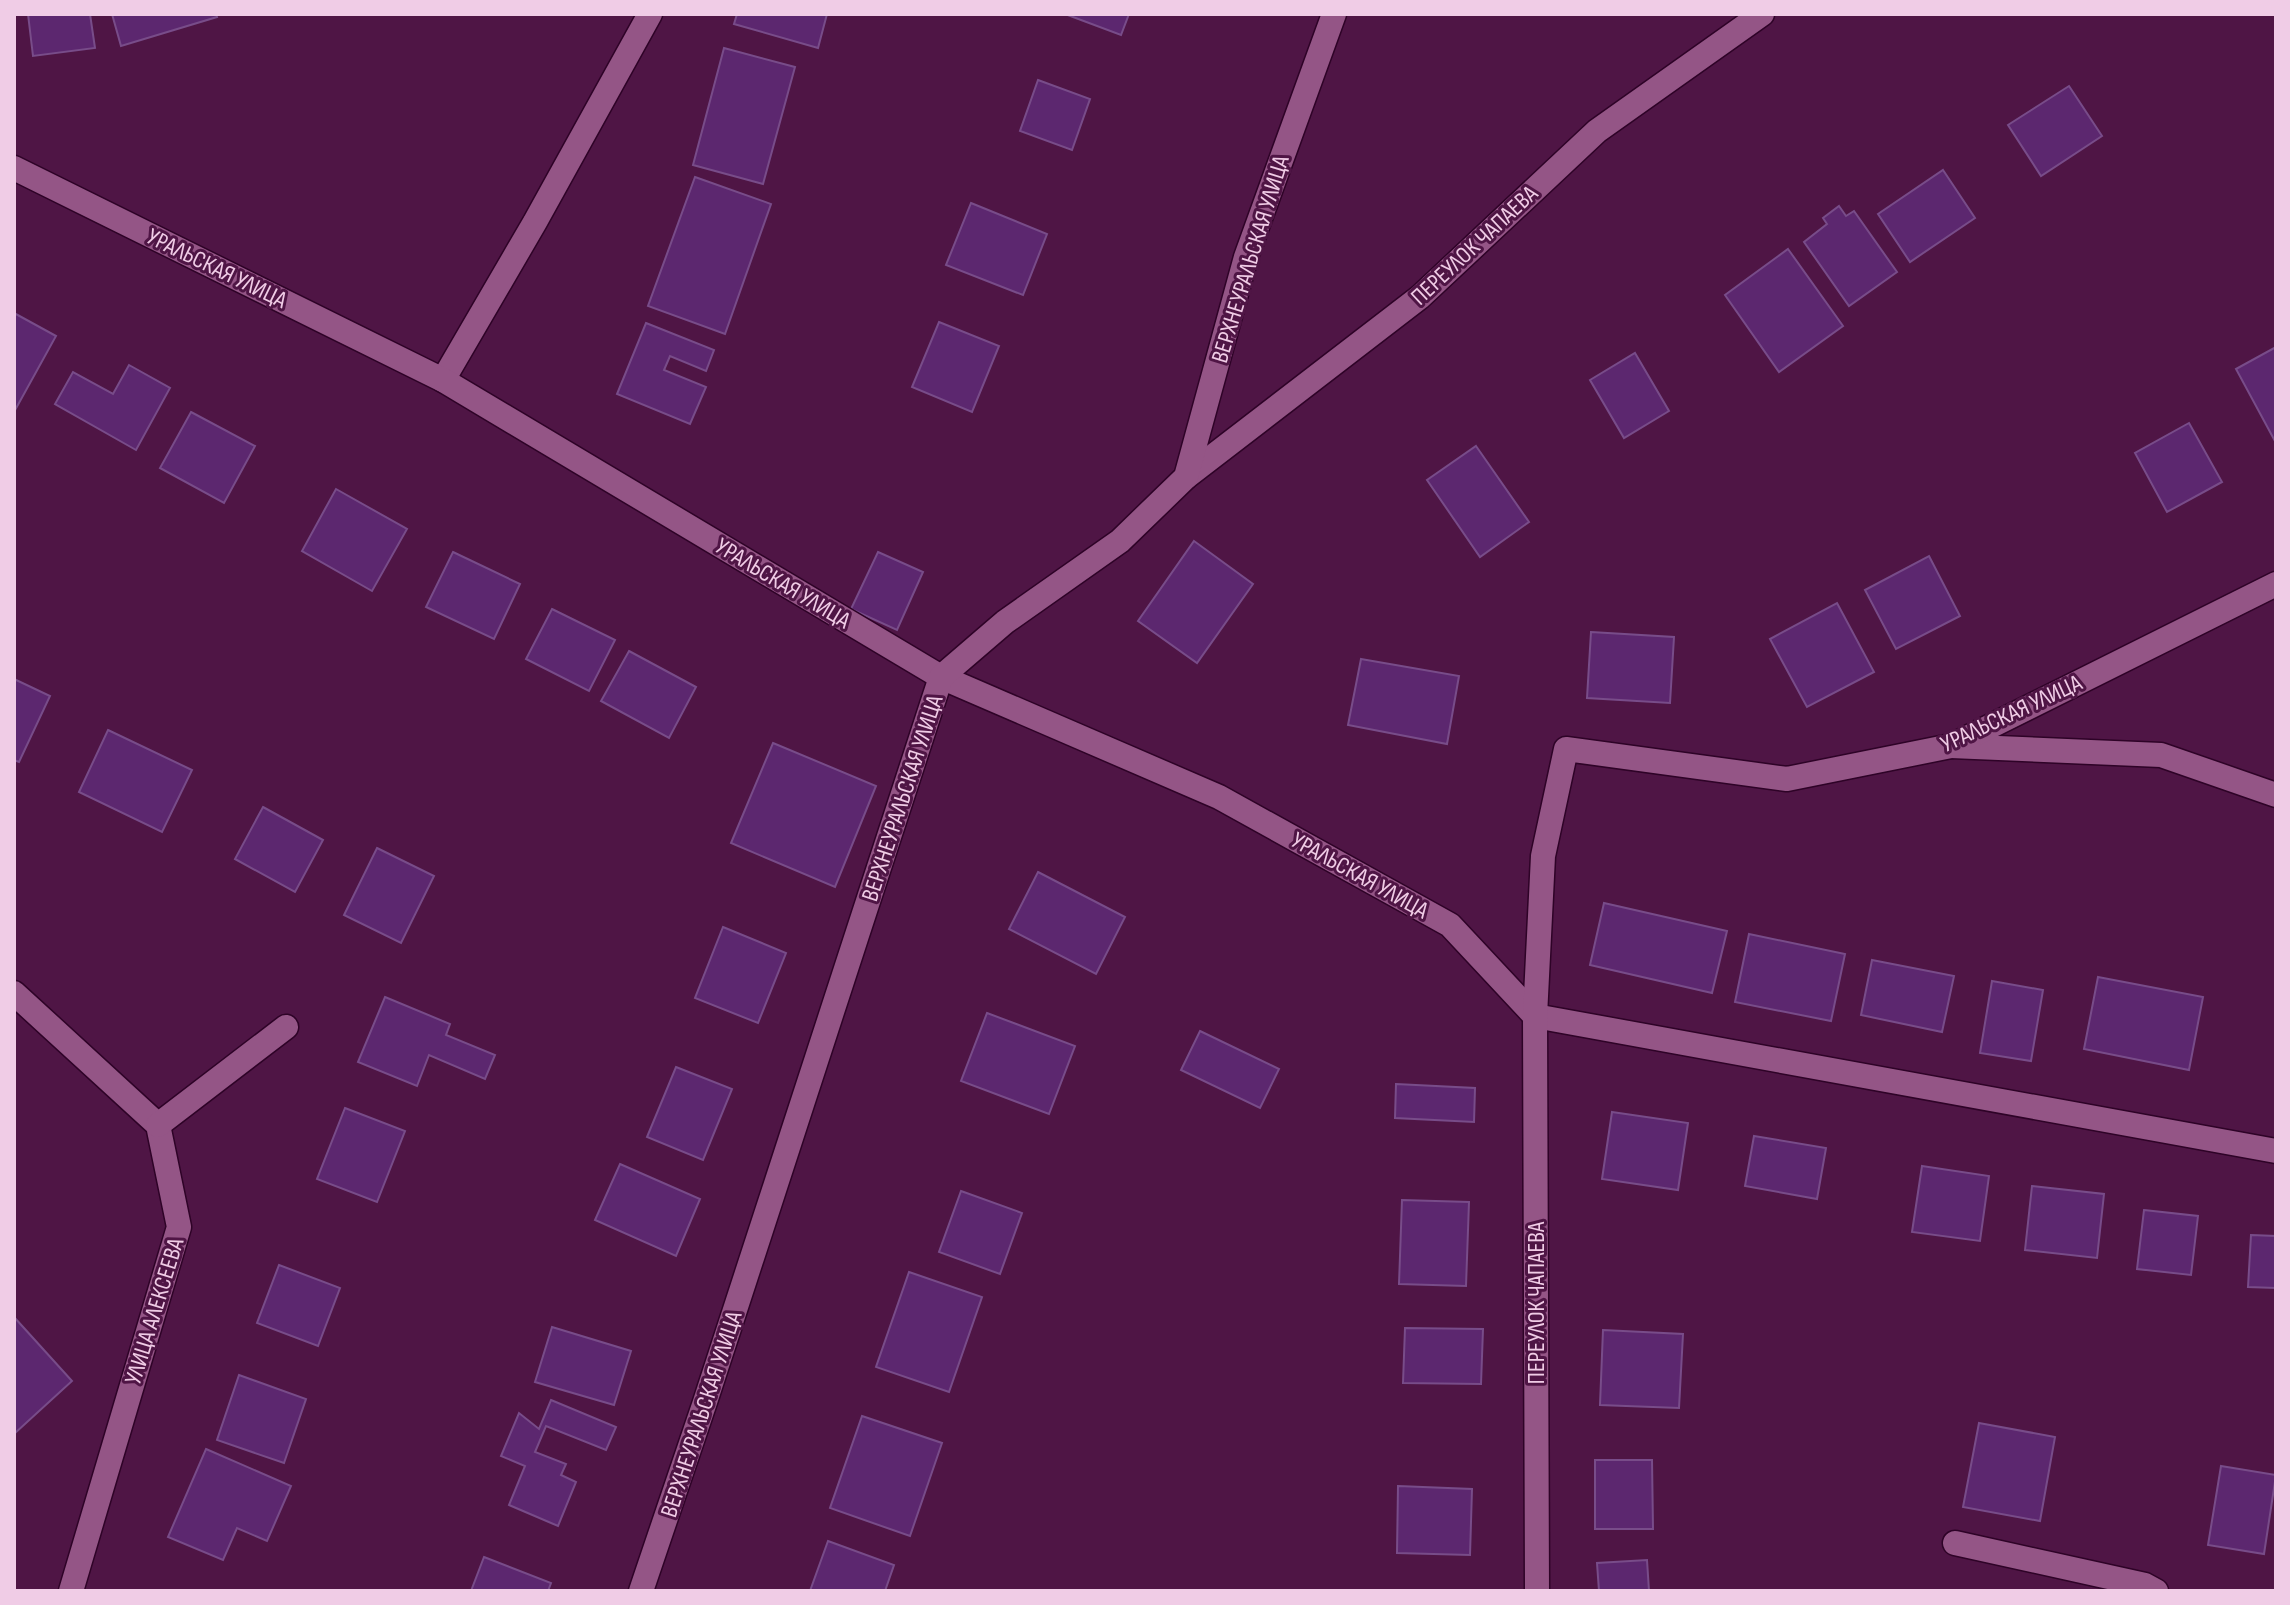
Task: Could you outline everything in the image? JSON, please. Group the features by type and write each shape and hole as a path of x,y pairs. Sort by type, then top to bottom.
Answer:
{"street":[{"path":"443,380 650,14"},
{"name":"ВЕРХНЕУРАЛЬСКАЯ УЛИЦА","path":"641,1591 941,677 1005,622 1120,541 1186,477 1246,257 1334,14"},
{"name":"ПЕРЕУЛОК ЧАПАЕВА","path":"1186,477 1420,297 1597,131 1762,14"},
{"name":"УРАЛЬСКАЯ УЛИЦА","path":"14,168 443,380 941,677 1219,797 1450,925 1535,1016"},
{"name":"УРАЛЬСКАЯ УЛИЦА","path":"1535,1016 1543,856 1566,749 1787,779 1951,746 2276,584"},
{"path":"1951,746 2161,755 2276,795"},
{"path":"14,993 158,1125 286,1027"},
{"path":"1535,1016 2276,1151"},
{"name":"ПЕРЕУЛОК ЧАПАЕВА","path":"1535,1016 1537,1591"},
{"name":"УЛИЦА АЛЕКСЕЕВА","path":"71,1591 179,1227 158,1125"},
{"path":"1955,1543 2145,1585 2156,1591"}],"building":[{"path":"28,14 90,14 95,48 33,56"},
{"path":"112,14 216,14 217,17 121,46"},
{"path":"737,14 827,14 818,48 734,24"},
{"path":"1065,14 1129,14 1121,35"},
{"path":"724,48 795,67 763,184 693,165"},
{"path":"1038,80 1090,99 1072,150 1020,131"},
{"path":"2069,86 2102,136 2041,176 2008,125"},
{"path":"1943,170 1975,218 1910,262 1878,214"},
{"path":"695,177 771,204 725,334 648,306"},
{"path":"971,203 1047,234 1023,295 946,265"},
{"path":"1839,206 1846,216 1854,211 1897,272 1849,306 1804,242 1827,224 1823,218"},
{"path":"1788,249 1843,326 1779,372 1725,295"},
{"path":"14,313 56,336 14,412"},
{"path":"939,322 999,346 972,412 912,387"},
{"path":"646,323 714,350 706,371 670,356 664,370 706,387 690,424 617,394"},
{"path":"2276,347 2276,443 2236,369"},
{"path":"1635,353 1669,411 1624,438 1590,380"},
{"path":"129,365 170,388 136,450 55,404 73,372 113,394"},
{"path":"191,412 255,446 224,503 160,468"},
{"path":"2189,423 2222,482 2167,512 2135,453"},
{"path":"1476,446 1529,522 1480,557 1427,480"},
{"path":"336,489 407,529 372,591 302,551"},
{"path":"1194,541 1253,584 1197,663 1138,621"},
{"path":"453,552 520,584 494,639 426,607"},
{"path":"878,552 923,572 897,630 851,609"},
{"path":"1929,556 1960,616 1896,649 1865,590"},
{"path":"1837,603 1874,672 1807,707 1770,639"},
{"path":"552,609 615,640 589,691 526,659"},
{"path":"1591,632 1674,637 1670,703 1587,698"},
{"path":"629,651 696,687 669,738 601,701"},
{"path":"1361,659 1459,676 1447,744 1348,725"},
{"path":"14,679 50,696 19,762 14,760"},
{"path":"108,730 192,770 162,832 79,792"},
{"path":"773,743 876,786 835,887 731,843"},
{"path":"263,807 323,840 295,892 235,859"},
{"path":"377,848 434,876 401,943 344,915"},
{"path":"1038,872 1125,917 1096,974 1009,929"},
{"path":"1604,903 1727,931 1712,993 1590,965"},
{"path":"723,927 786,953 758,1023 695,998"},
{"path":"1749,934 1845,954 1831,1021 1735,1002"},
{"path":"1872,960 1954,976 1942,1032 1861,1015"},
{"path":"2098,977 2203,997 2189,1070 2084,1049"},
{"path":"1992,981 2043,990 2031,1061 1980,1053"},
{"path":"385,997 450,1024 446,1035 495,1055 485,1079 429,1055 417,1086 358,1062"},
{"path":"987,1013 1075,1046 1049,1114 961,1081"},
{"path":"1200,1031 1279,1069 1260,1108 1181,1070"},
{"path":"676,1067 732,1089 703,1160 647,1137"},
{"path":"1396,1084 1475,1088 1474,1122 1395,1118"},
{"path":"345,1108 405,1131 377,1202 317,1179"},
{"path":"1612,1112 1688,1123 1678,1190 1602,1179"},
{"path":"1754,1136 1826,1148 1817,1199 1745,1186"},
{"path":"620,1164 700,1199 676,1256 595,1220"},
{"path":"1922,1166 1989,1176 1980,1241 1912,1232"},
{"path":"2032,1186 2104,1194 2097,1258 2025,1250"},
{"path":"961,1191 1022,1213 1000,1274 939,1252"},
{"path":"1402,1200 1469,1202 1466,1286 1399,1284"},
{"path":"2144,1210 2198,1216 2191,1275 2137,1269"},
{"path":"2251,1235 2276,1236 2276,1288 2248,1287"},
{"path":"279,1265 340,1288 318,1346 257,1323"},
{"path":"909,1272 982,1297 949,1392 876,1367"},
{"path":"14,1317 72,1381 14,1434"},
{"path":"552,1327 631,1351 614,1405 535,1382"},
{"path":"1405,1328 1483,1329 1481,1384 1403,1383"},
{"path":"1603,1330 1683,1334 1679,1408 1600,1405"},
{"path":"239,1375 306,1399 284,1463 217,1440"},
{"path":"551,1400 616,1427 606,1450 546,1426 535,1452 566,1464 561,1475 576,1482 558,1526 509,1505 525,1466 501,1456 519,1413 539,1429"},
{"path":"862,1416 942,1443 910,1536 830,1508"},
{"path":"1979,1423 2055,1437 2040,1521 1963,1507"},
{"path":"206,1449 291,1486 267,1541 237,1528 223,1560 168,1537"},
{"path":"1595,1460 1652,1460 1653,1529 1595,1529"},
{"path":"2221,1466 2276,1475 2264,1554 2208,1545"},
{"path":"1398,1486 1472,1489 1470,1555 1397,1553"},
{"path":"828,1541 894,1565 885,1591 810,1591"},
{"path":"484,1557 551,1583 548,1591 471,1591"},
{"path":"1647,1560 1649,1591 1599,1591 1597,1563"}]}
